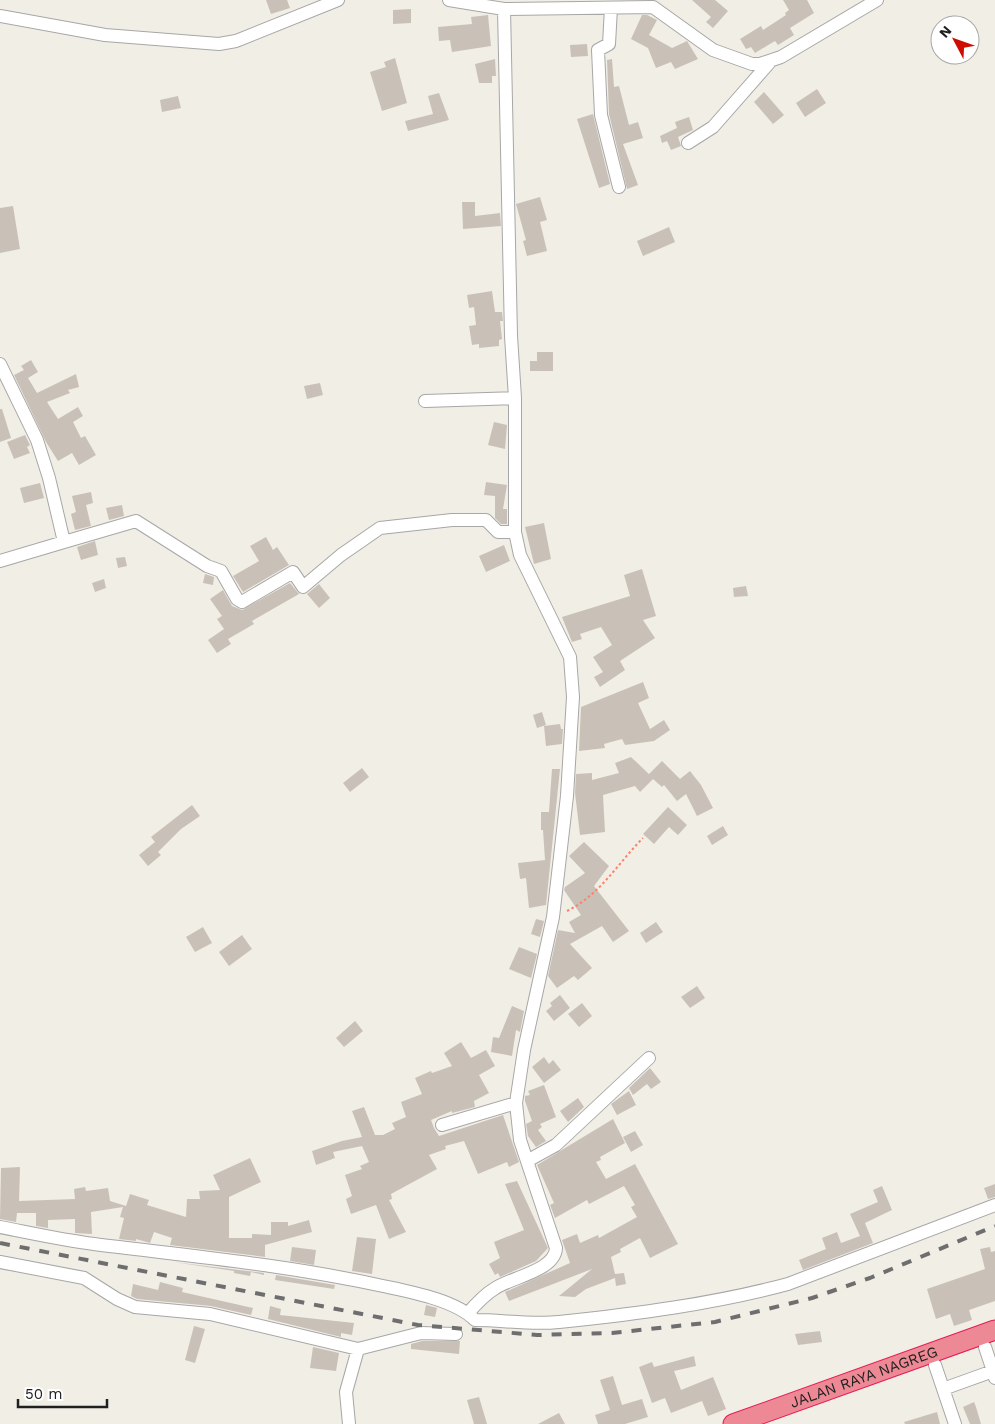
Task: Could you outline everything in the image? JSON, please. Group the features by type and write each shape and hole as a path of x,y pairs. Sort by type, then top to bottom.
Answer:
{"highway":[{"name":"JALAN RAYA NAGREG","path":"741,1423 995,1330"},
{"name":"JALAN RAYA NAGREG","path":"773,1424 990,1345"}],"street":[{"path":"0,16 105,35 219,44 236,41 338,0"},
{"path":"449,0 504,9 524,5 611,8 656,3 713,50 752,64 770,62"},
{"path":"688,143 704,134 724,117 770,62 877,0"},
{"path":"611,8 609,44 598,50 599,95 606,139 619,187"},
{"path":"468,1313 496,1288 547,1264 556,1254 556,1248 520,1140 516,1103 524,1050 553,917 567,796 573,697 570,657 520,555 515,532 515,398 511,336 504,9"},
{"path":"0,364 37,440 49,478 64,542"},
{"path":"425,401 515,398"},
{"path":"0,561 136,521 207,566 221,571 237,599 242,602 293,572 304,588 342,555 380,528 452,520 486,520 498,532 515,532"},
{"path":"527,1161 556,1145 649,1058"},
{"path":"442,1125 516,1103"},
{"path":"0,1227 90,1244 190,1254 350,1279 419,1294 468,1313 475,1320 558,1322 648,1312 779,1286 995,1205"},
{"path":"0,1262 84,1278 117,1299 135,1307 210,1314 358,1349 421,1333 456,1334"},
{"path":"943,1389 994,1374 990,1345"},
{"path":"349,1424 346,1392 358,1349"},
{"path":"935,1365 955,1424"}],"path":[{"path":"553,917 579,905 597,890 643,838"}],"building":[{"path":"266,0 287,0 290,8 271,14"},
{"path":"692,0 715,0 728,11 713,28 706,22 711,17"},
{"path":"783,0 807,0 814,13 790,28 794,35 778,45 775,41 755,53 751,47 746,49 740,39 761,26 763,30 786,15 785,13 789,10"},
{"path":"411,9 411,23 393,24 393,10"},
{"path":"488,15 491,46 452,52 450,40 439,41 438,27 472,24 471,17"},
{"path":"642,15 647,15 657,20 649,35 672,48 687,41 698,59 675,69 671,62 656,68 648,48 631,39"},
{"path":"587,44 588,56 571,57 570,45"},
{"path":"395,58 407,103 382,111 370,72 386,67 384,62"},
{"path":"495,59 496,76 492,76 492,83 479,83 475,64"},
{"path":"612,59 614,87 619,86 629,125 638,122 643,138 623,144 638,185 627,189 609,114 607,60"},
{"path":"817,89 826,103 805,117 796,103"},
{"path":"764,92 784,115 773,124 754,102"},
{"path":"439,93 449,120 408,131 405,121 433,114 428,96"},
{"path":"178,96 181,108 162,112 160,100"},
{"path":"593,114 610,184 599,188 577,119"},
{"path":"689,117 693,130 678,137 681,146 671,150 667,141 662,143 660,136 677,128 675,122"},
{"path":"540,197 547,220 540,222 547,251 527,256 523,241 526,240 516,204"},
{"path":"462,202 475,202 475,216 500,213 501,226 463,229"},
{"path":"13,206 20,249 0,253 0,208"},
{"path":"669,227 675,242 643,256 637,241"},
{"path":"492,291 495,312 502,312 503,321 500,321 502,339 499,340 499,346 479,348 479,344 472,345 469,326 476,325 474,307 469,308 467,295"},
{"path":"537,352 553,352 553,371 530,371 530,361 537,361"},
{"path":"31,360 38,372 28,378 37,393 76,374 79,387 68,390 70,393 47,402 58,419 78,407 83,416 73,422 81,438 85,436 96,455 79,465 72,453 58,461 46,442 14,375 24,370 21,366"},
{"path":"320,383 323,395 307,399 304,386"},
{"path":"0,409 2,409 11,438 0,442"},
{"path":"494,422 507,425 505,449 488,445"},
{"path":"25,435 30,445 27,447 30,453 14,459 7,442"},
{"path":"486,482 507,485 503,509 507,509 507,524 501,524 495,518 495,496 484,495"},
{"path":"40,483 44,498 24,503 20,488"},
{"path":"91,492 93,503 86,505 91,526 75,530 71,514 76,512 72,496"},
{"path":"122,505 124,516 109,520 106,508"},
{"path":"544,523 551,559 534,564 525,527"},
{"path":"266,537 273,550 277,547 289,565 243,592 233,576 259,561 250,546"},
{"path":"95,541 98,555 81,560 77,547"},
{"path":"504,545 510,561 486,572 479,556"},
{"path":"125,557 127,566 118,568 116,558"},
{"path":"642,569 656,616 643,620 655,638 620,661 625,670 600,687 594,677 603,672 593,657 612,645 601,627 580,634 582,639 572,642 562,617 630,596 624,575"},
{"path":"205,574 214,577 213,585 203,583"},
{"path":"104,579 106,588 95,592 92,583"},
{"path":"290,583 299,594 252,621 254,624 228,639 231,644 217,653 208,640 224,629 217,619 222,616 210,599 223,590 232,606 242,610"},
{"path":"319,584 330,598 319,608 307,594"},
{"path":"746,586 748,596 734,597 733,588"},
{"path":"643,682 649,698 638,703 650,729 664,720 670,730 654,741 625,745 622,739 604,744 605,748 579,751 581,707"},
{"path":"542,712 546,725 537,728 533,715"},
{"path":"560,724 561,729 563,729 562,744 546,746 544,726"},
{"path":"631,757 649,774 662,761 680,779 690,771 701,785 713,808 697,816 686,794 677,801 664,785 662,787 653,779 640,792 635,786 603,795 605,832 580,835 575,793 576,774 592,773 592,780 619,773 615,763"},
{"path":"362,768 369,777 350,792 343,783"},
{"path":"552,769 560,769 546,905 529,908 526,878 520,879 518,863 545,860 541,812 549,812"},
{"path":"192,805 200,816 181,829 158,852 161,855 148,866 139,855 155,842 151,837"},
{"path":"668,807 687,825 678,835 669,827 654,844 643,834"},
{"path":"723,826 728,835 712,845 707,836"},
{"path":"584,842 609,866 594,886 629,931 613,942 602,926 570,944 592,968 578,980 574,976 557,988 548,976 558,930 575,933 569,922 581,915 564,890 565,887 585,873 569,856"},
{"path":"536,919 544,921 540,937 531,934"},
{"path":"656,922 663,932 646,943 640,933"},
{"path":"203,927 212,943 195,952 186,937"},
{"path":"242,935 252,949 229,966 219,952"},
{"path":"519,947 537,954 531,978 509,969"},
{"path":"697,986 705,998 690,1008 681,997"},
{"path":"560,995 570,1008 554,1021 546,1011 552,1006 550,1003"},
{"path":"582,1003 592,1016 579,1027 568,1014"},
{"path":"512,1006 524,1011 520,1032 516,1030 512,1056 491,1052 493,1037 499,1038"},
{"path":"355,1021 363,1031 344,1047 336,1038"},
{"path":"461,1042 471,1058 486,1050 495,1066 479,1075 489,1093 474,1101 475,1107 452,1113 452,1111 431,1120 434,1128 439,1136 503,1115 519,1162 509,1167 507,1162 478,1174 464,1141 445,1146 446,1149 429,1155 437,1169 391,1194 392,1199 389,1200 406,1232 389,1239 376,1205 351,1214 346,1199 352,1196 345,1175 362,1169 360,1166 369,1162 362,1146 333,1152 335,1158 316,1165 312,1151 342,1141 362,1137 352,1111 364,1107 375,1135 383,1135 395,1129 392,1123 406,1117 401,1102 422,1094 415,1078 431,1071 432,1073 452,1066 444,1053"},
{"path":"544,1057 549,1064 553,1060 561,1070 544,1083 532,1067"},
{"path":"650,1068 661,1082 651,1089 647,1084 633,1095 629,1088"},
{"path":"544,1085 556,1117 540,1124 542,1127 538,1130 546,1141 536,1147 528,1136 526,1124 532,1121 525,1096 530,1095 528,1091"},
{"path":"629,1091 636,1105 617,1115 611,1104"},
{"path":"578,1098 584,1107 568,1122 560,1111"},
{"path":"613,1119 625,1143 600,1157 601,1160 596,1162 606,1179 635,1164 678,1244 650,1258 640,1238 620,1249 621,1252 611,1257 615,1274 624,1273 626,1284 616,1286 615,1278 586,1289 575,1297 559,1296 592,1269 509,1301 505,1292 570,1263 562,1240 577,1234 580,1243 598,1235 599,1238 637,1217 631,1207 635,1205 624,1186 589,1204 587,1200 555,1218 550,1205 554,1203 537,1165"},
{"path":"635,1131 643,1145 631,1152 623,1137"},
{"path":"250,1158 261,1182 229,1197 229,1238 252,1238 252,1234 271,1235 271,1222 288,1222 288,1226 309,1220 312,1232 265,1245 265,1257 170,1245 172,1238 154,1232 150,1243 136,1239 136,1241 119,1239 124,1218 120,1217 123,1207 91,1212 92,1234 75,1233 75,1219 48,1220 48,1228 36,1226 36,1213 17,1213 16,1222 0,1219 1,1168 20,1167 19,1201 75,1199 74,1189 85,1187 86,1191 108,1188 110,1201 126,1206 130,1194 149,1200 147,1205 186,1217 187,1199 200,1199 199,1191 220,1190 213,1175"},
{"path":"517,1181 548,1248 536,1261 500,1277 498,1273 495,1275 489,1264 500,1258 494,1242 524,1230 505,1184"},
{"path":"995,1184 995,1197 988,1199 984,1188"},
{"path":"882,1186 892,1210 865,1223 873,1243 803,1270 799,1260 826,1249 822,1238 837,1232 841,1243 860,1236 850,1214 878,1202 873,1190"},
{"path":"357,1237 376,1239 372,1274 352,1271"},
{"path":"292,1247 316,1250 314,1265 290,1261"},
{"path":"990,1247 991,1252 995,1251 995,1301 969,1310 972,1320 954,1326 950,1314 936,1319 927,1289 985,1269 980,1249"},
{"path":"173,1262 264,1273 264,1275 251,1272 250,1276 234,1273 234,1271"},
{"path":"276,1275 335,1285 334,1289 275,1280"},
{"path":"160,1282 183,1288 182,1292 253,1308 251,1315 211,1306 137,1299 131,1296 133,1284 158,1290"},
{"path":"426,1305 437,1308 435,1317 424,1315"},
{"path":"270,1306 281,1309 280,1315 354,1323 352,1335 341,1333 341,1337 268,1319"},
{"path":"194,1326 205,1329 195,1363 185,1360"},
{"path":"820,1331 822,1342 798,1345 795,1334"},
{"path":"422,1341 460,1341 459,1354 411,1349 411,1344"},
{"path":"313,1347 339,1353 336,1371 310,1368"},
{"path":"694,1356 696,1366 674,1371 681,1390 713,1377 726,1409 708,1416 702,1401 671,1413 665,1398 652,1403 639,1367 652,1362 654,1367"},
{"path":"613,1376 622,1405 642,1399 648,1417 625,1424 598,1424 595,1415 610,1410 600,1380"},
{"path":"479,1397 487,1424 474,1424 467,1400"},
{"path":"974,1402 981,1424 970,1424 963,1407"},
{"path":"937,1412 940,1424 905,1424 904,1422"},
{"path":"559,1413 565,1424 538,1424"}],"railway":[{"path":"0,1243 418,1325 537,1335 612,1333 715,1322 812,1298 870,1278 995,1226"}]}
